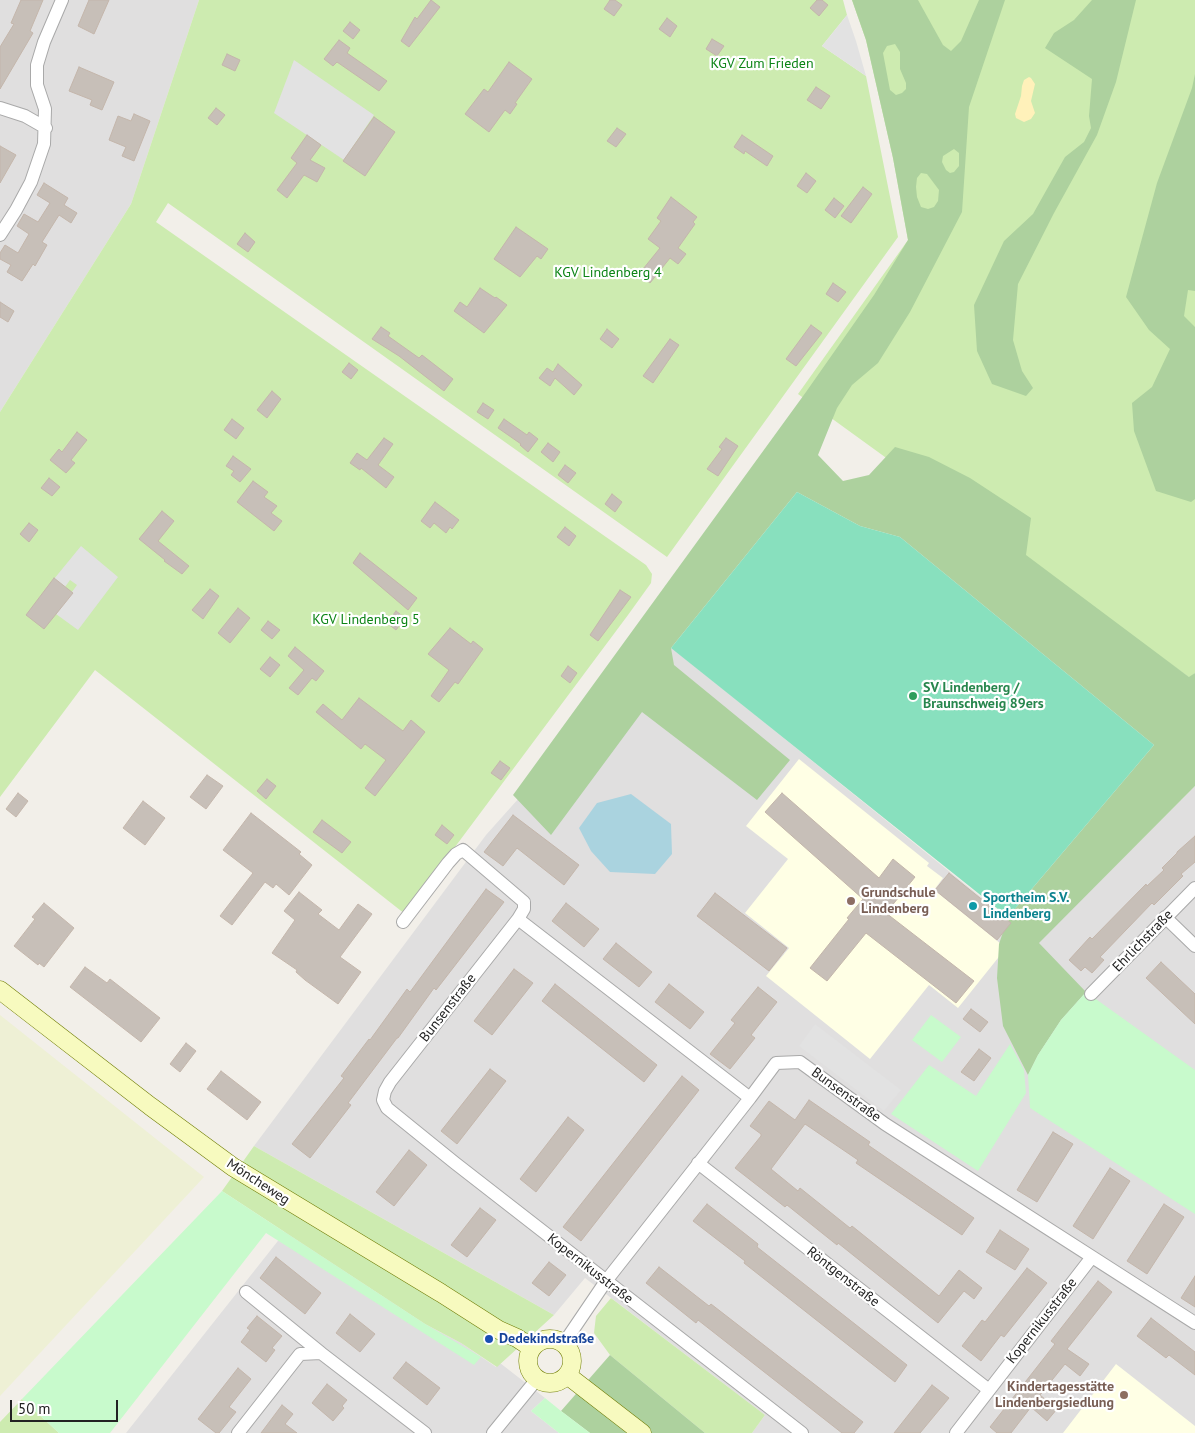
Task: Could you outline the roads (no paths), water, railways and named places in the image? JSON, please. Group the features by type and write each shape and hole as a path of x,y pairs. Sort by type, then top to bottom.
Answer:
{"main road":[{"name":"Möncheweg","path":"0,990 232,1167 532,1348"},
{"path":"550,1339 564,1343 570,1350 572,1358 572,1367 567,1375 561,1380 553,1382 545,1382 537,1378 529,1365 529,1356 532,1348 537,1343 550,1339"},
{"path":"567,1375 642,1433"}],"street":[{"path":"0,235 31,182 44,144 46,128 45,110 37,85 36,65 62,0"},
{"path":"0,108 24,116 46,128"},
{"path":"403,922 452,858 464,850 524,902 524,909 518,918 750,1098 606,1281 564,1343"},
{"name":"Ehrlichstraße","path":"1091,994 1195,888"},
{"path":"1165,917 1195,946"},
{"name":"Bunsenstraße","path":"384,1100 385,1091 390,1082 518,918"},
{"name":"Bunsenstraße","path":"750,1098 776,1064 800,1062 885,1124 1195,1323"},
{"name":"Kopernikusstraße","path":"384,1100 387,1108 393,1114 802,1433"},
{"name":"Röntgenstraße","path":"698,1163 989,1390"},
{"name":"Kopernikusstraße","path":"956,1433 1092,1257"},
{"path":"246,1292 321,1353 425,1433"},
{"path":"238,1433 300,1354 321,1353"},
{"path":"494,1433 537,1378"}],"water":[{"path":"631,794 671,824 672,854 655,874 610,872 591,851 579,828 597,803"}],"place":[{"name":"SV Lindenberg / Braunschweig 89ers","path":"913,696"},
{"name":"Grundschule Lindenberg","path":"851,901"},
{"name":"Sportheim S.V. Lindenberg","path":"973,906"},
{"name":"Dedekindstraße","path":"489,1339"},
{"name":"Kindertagesstätte Lindenbergsiedlung","path":"1124,1395"}],"park label":[{"name":"KGV Zum Frieden","path":"762,64"},
{"name":"KGV Lindenberg 4","path":"608,273"},
{"name":"KGV Lindenberg 5","path":"366,620"}]}
